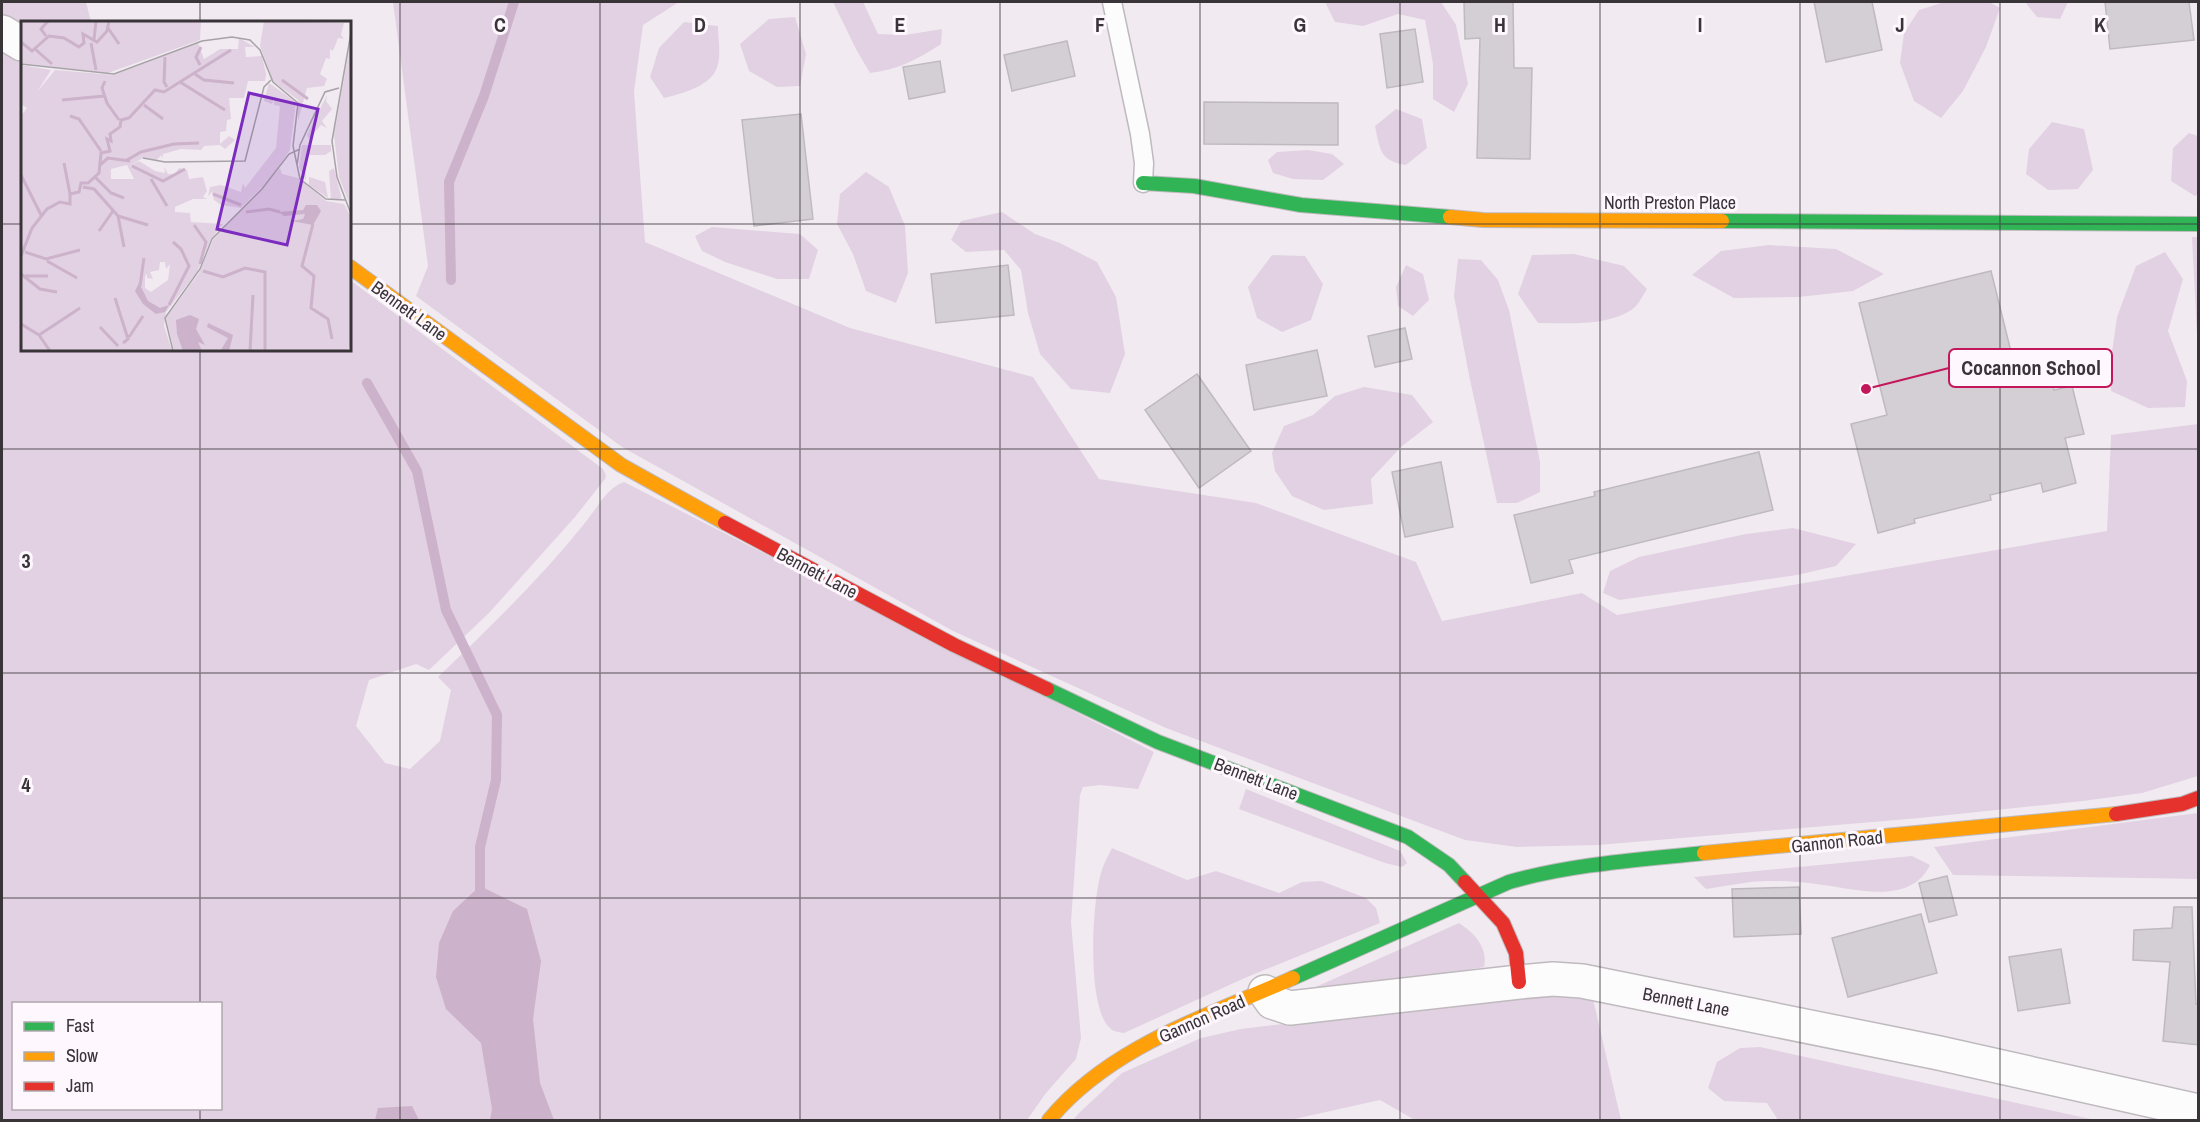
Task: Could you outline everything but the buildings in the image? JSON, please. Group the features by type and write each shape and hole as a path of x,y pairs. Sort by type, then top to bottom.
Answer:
{"street":[{"path":"2,33 21,43"},
{"name":"North Preston Place","path":"1143,183 1194,186 1301,205 1483,220 2199,224"},
{"name":"Bennett Lane","path":"351,268 621,465 774,551 954,645 1158,742 1408,837 1449,865 1503,922 1516,953 1519,982 1553,979 1582,981 1939,1053 2199,1111"},
{"name":"Gannon Road","path":"1049,1120 1065,1099 1096,1074 1137,1047 1265,992 1477,895 1509,882 1544,872 1614,862 2132,813 2182,804 2199,798"},
{"name":"Gannon Road","path":"1265,992 1272,1002 1290,1008 1519,982"}],"lane":[{"path":"1112,2 1140,134 1144,164 1143,183"}],"shaded area":[{"path":"2,2 86,2 91,21 21,21 21,24 2,14"},
{"path":"393,2 679,2 643,25 634,92 645,242 850,328 1033,377 1099,479 1256,503 1416,562 1442,621 1582,593 1617,615 2107,531 2111,435 2198,424 2198,776 2142,793 1920,818 1598,845 1517,847 1465,840 1166,728 953,631 622,447 416,296 428,266"},
{"path":"833,2 863,2 878,34 905,35 942,29 941,44 907,63 870,73"},
{"path":"1325,2 1441,2 1456,25 1468,84 1454,112 1433,99 1433,64 1425,20 1398,14 1363,26 1335,22"},
{"path":"1945,2 1989,2 2000,8 1986,47 1963,91 1941,118 1914,101 1900,63 1904,33 1919,10"},
{"path":"2025,2 2068,2 2060,19 2037,17"},
{"path":"795,17 806,54 800,86 777,87 749,71 740,44 769,19"},
{"path":"684,22 718,26 718,64 715,72 704,83 688,91 664,98 650,77 659,48"},
{"path":"2,50 21,60 21,351 351,351 351,281 603,469 605,479 575,517 489,613 429,670 416,664 369,680 356,726 385,763 410,769 440,741 451,690 438,677 532,584 607,494 624,482 1154,752 1138,789 1100,785 1083,787 1080,795 1071,922 1081,1038 1076,1059 1046,1093 1027,1120 2,1120"},
{"path":"1396,109 1422,119 1427,148 1406,165 1391,161 1386,157 1380,148 1375,126"},
{"path":"2052,122 2084,129 2093,170 2078,189 2048,190 2026,174 2029,149"},
{"path":"2189,133 2198,136 2198,194 2195,196 2171,181 2173,148"},
{"path":"1308,150 1332,154 1344,164 1323,180 1293,179 1273,173 1268,160 1277,152"},
{"path":"866,172 889,187 905,226 908,273 896,303 866,291 853,254 837,224 840,194"},
{"path":"1002,212 1035,234 1060,243 1097,262 1116,297 1125,354 1110,393 1071,389 1040,354 1028,313 1021,270 1004,250 966,252 951,240 961,221"},
{"path":"712,227 800,234 818,250 809,279 777,279 725,262 702,251 695,236"},
{"path":"2192,237 2198,237 2198,355"},
{"path":"1769,245 1836,249 1884,274 1853,291 1799,297 1734,298 1692,275 1721,251"},
{"path":"2165,252 2183,279 2168,331 2187,381 2185,407 2148,408 2111,391 2110,366 2117,317 2136,266"},
{"path":"1574,254 1624,266 1647,289 1638,304 1624,314 1600,321 1538,323 1518,294 1532,255"},
{"path":"1272,255 1305,256 1323,284 1311,320 1282,332 1257,318 1248,287"},
{"path":"1458,259 1481,260 1498,280 1509,310 1540,462 1540,492 1517,503 1497,503 1454,296"},
{"path":"1406,265 1423,274 1429,300 1413,316 1398,306 1396,287"},
{"path":"1364,387 1412,395 1433,422 1401,447 1371,479 1373,504 1324,510 1292,496 1275,471 1272,453 1284,426 1313,415 1335,396"},
{"path":"1793,528 1856,544 1836,566 1797,575 1619,600 1603,593 1610,571 1639,557 1746,534"},
{"path":"1246,789 1400,851 1407,863 1402,867 1385,863 1239,809"},
{"path":"2198,813 2198,879 1953,875 1934,847"},
{"path":"1112,848 1187,880 1216,871 1279,893 1302,882 1321,881 1366,898 1376,908 1380,923 1247,977 1124,1033 1115,1031 1103,1018 1098,1001 1093,955 1098,887 1103,867"},
{"path":"1912,856 1930,865 1921,878 1895,891 1863,891 1770,881 1706,889 1694,877"},
{"path":"480,886 527,909 541,961 533,1019 540,1083 554,1120 490,1120 492,1109 481,1043 446,1009 436,977 439,943 453,911"},
{"path":"1459,923 1479,941 1484,953 1484,967 1311,996 1309,990"},
{"path":"1570,994 1593,999 1621,1120 1415,1120 1380,1100 1290,1120 1073,1120 1122,1073 1201,1038 1241,1029 1528,995"},
{"path":"1760,1047 2095,1120 1778,1120 1767,1103 1724,1101 1708,1088 1717,1062 1740,1048"},
{"path":"412,1106 419,1120 375,1120 378,1108"}],"waterway":[{"path":"451,280 449,182 484,96 514,2"},
{"path":"367,383 417,471 446,610 497,715 496,780 480,847 480,899"}],"traffic: fast":[{"path":"1143,183 1194,186 1301,205 1450,217"},
{"path":"1722,221 2198,224"},
{"path":"1047,689 1158,742 1408,837 1449,865 1465,882"},
{"path":"1293,978 1509,882 1581,867 1704,853"}],"traffic: slow":[{"path":"1450,217 1483,220 1722,221"},
{"path":"351,268 621,465 725,523"},
{"path":"1704,853 2116,814"},
{"path":"1049,1120 1074,1094 1101,1072 1131,1053 1195,1020 1293,978"}],"traffic: jam":[{"path":"725,523 954,645 1047,689"},
{"path":"2116,814 2182,804 2198,798"},
{"path":"1465,882 1503,923 1516,953 1519,982"}],"place":[{"name":"Cocannon School","path":"1866,389"}]}
